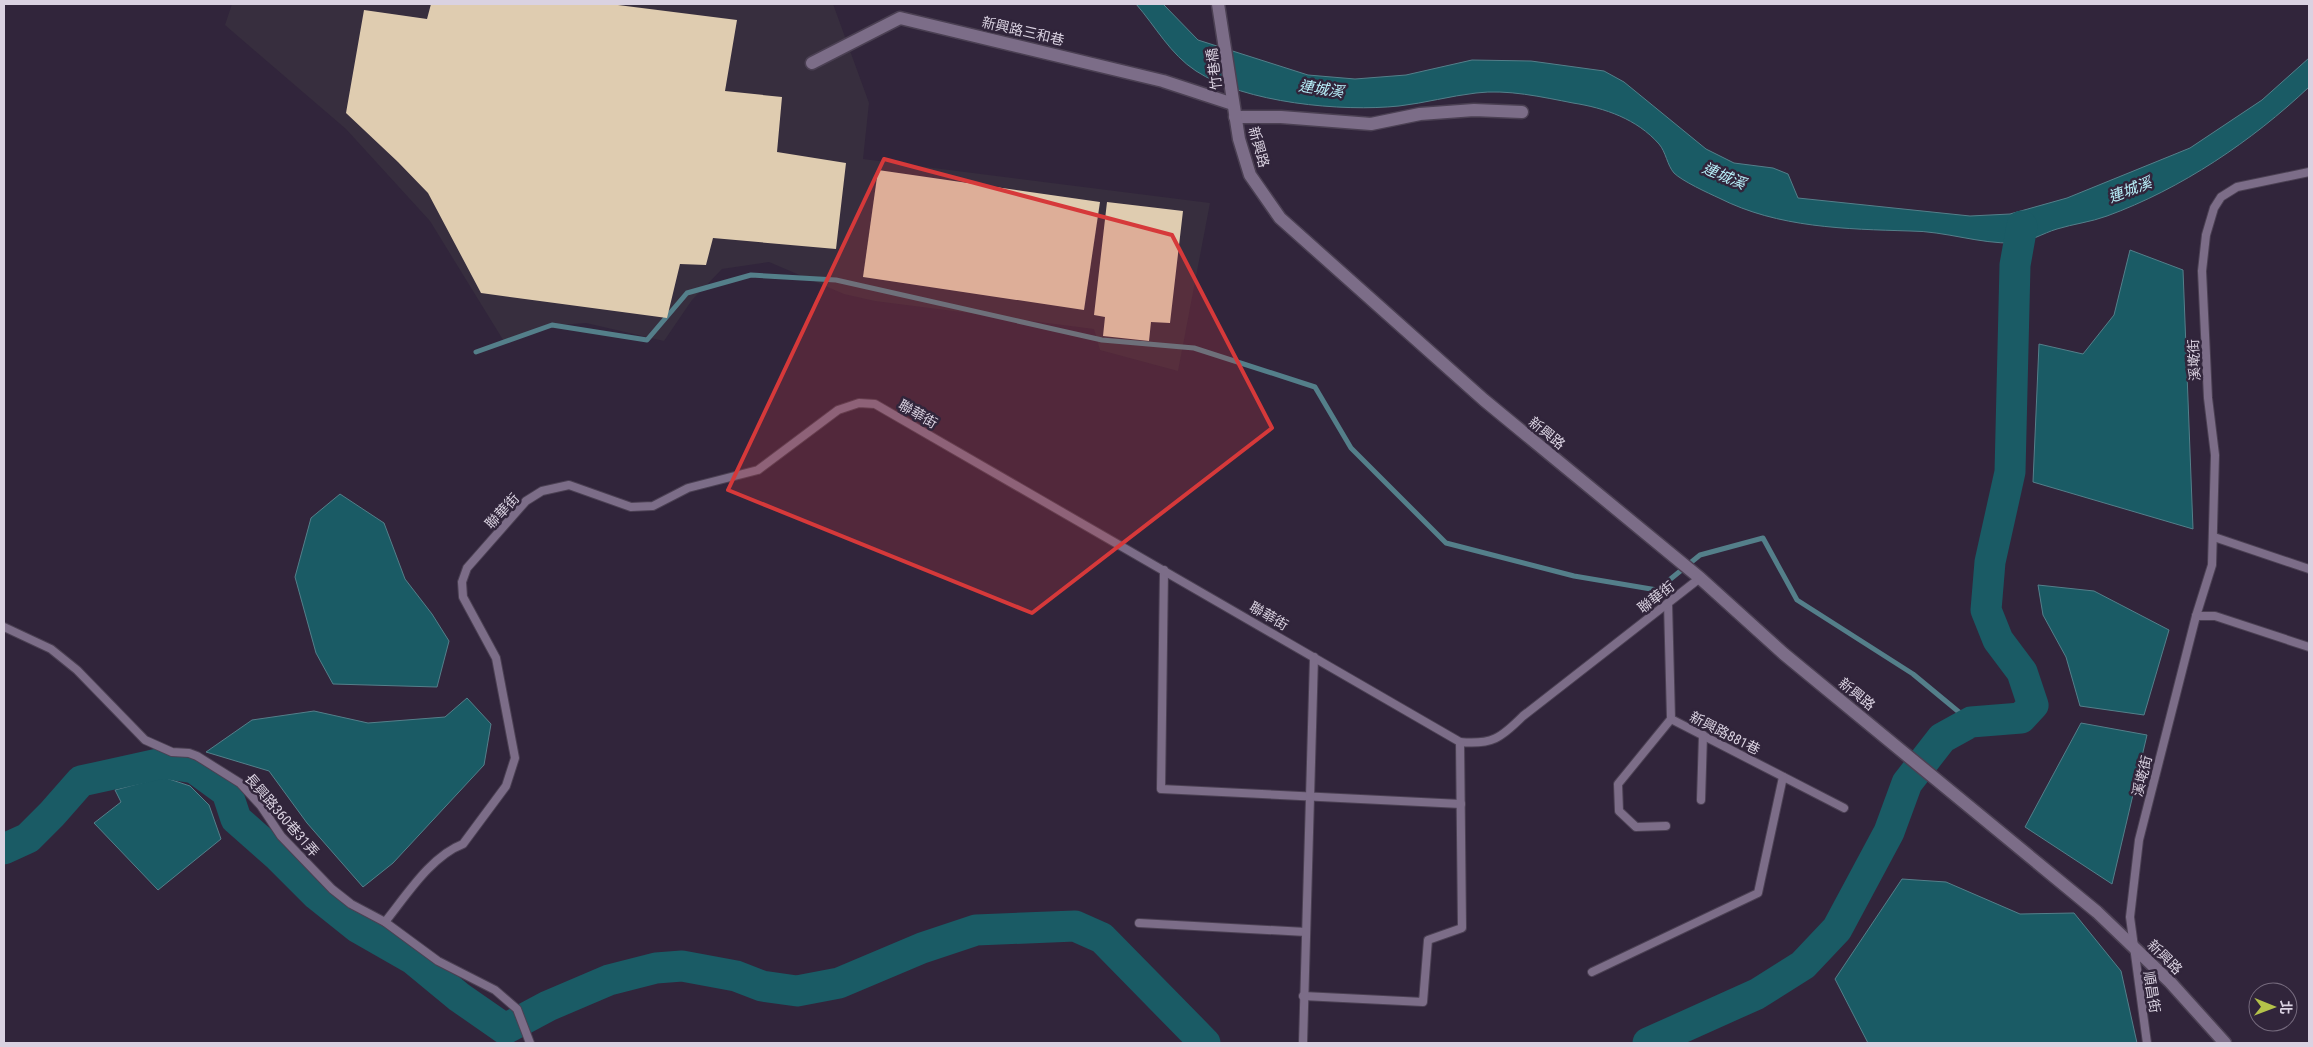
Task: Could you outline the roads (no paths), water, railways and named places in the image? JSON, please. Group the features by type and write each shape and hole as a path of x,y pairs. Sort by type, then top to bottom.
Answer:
{"street":[{"name":"竹巷橋","path":"1218,4 1225,37 1233,100"},
{"name":"新興路三和巷","path":"812,63 900,18 1163,81 1233,100"},
{"name":"新興路","path":"1233,100 1239,139 1250,174 1280,218 1484,400 1698,576 1784,654 2097,912 2170,982 2225,1043"},
{"path":"1235,117 1281,117 1371,124 1420,114 1474,110 1522,112"}],"lane":[{"name":"溪墘街","path":"2132,946 2130,917 2139,840 2196,616 2212,565 2215,455 2208,398 2202,271 2206,235 2214,208 2221,197 2237,187 2309,172"},
{"name":"聯華街","path":"385,922 436,861 463,844 506,786 515,758 496,658 463,596 462,582 467,568 526,500 542,491 569,485 631,507 653,506 688,488 758,470 838,410 859,403 875,404 1460,742 1477,744 1502,737 1524,716 1668,603 1698,576"},
{"path":"2214,537 2309,569"},
{"path":"1164,570 1161,789 1460,804"},
{"name":"新興路881巷","path":"1668,603 1671,719 1844,808"},
{"path":"2196,616 2215,616 2309,647"},
{"name":"長興路360巷31弄","path":"4,627 51,649 76,670 145,740 172,752 189,753 197,756 240,783 261,806 281,836 332,889 351,904 385,922 438,962 495,990 517,1009 530,1042"},
{"path":"1303,1043 1314,657"},
{"path":"1666,826 1636,827 1618,811 1618,784 1671,719"},
{"path":"1700,800 1703,735"},
{"path":"1303,996 1424,1002 1428,940 1462,928 1460,742"},
{"path":"1592,972 1758,893 1783,777"},
{"path":"1139,923 1306,932"},
{"name":"順昌街","path":"2132,946 2147,1043"}],"water":[{"name":"連城溪","path":"1136,4 1163,4 1198,40 1308,75 1355,79 1406,75 1472,60 1531,61 1604,71 1624,82 1706,149 1734,163 1773,168 1788,174 1798,198 1970,216 2010,214 2067,198 2190,148 2262,100 2309,58 2309,87 2240,144 2188,178 2162,192 2101,218 2057,229 2025,241 2001,243 1936,233 1837,228 1765,216 1742,208 1689,183 1674,173 1659,144 1641,128 1620,116 1585,105 1524,94 1488,92 1399,106 1350,108 1294,103 1240,91 1216,82 1196,71 1178,57"},
{"path":"2130,250 2183,270 2193,529 2033,482 2039,344 2083,354 2114,315"},
{"path":"340,494 384,523 405,579 432,614 449,641 437,687 333,684 316,653 295,577 311,518"},
{"path":"2038,585 2094,591 2169,630 2144,715 2080,706 2066,657 2043,615"},
{"path":"467,698 491,724 484,765 393,863 363,887 307,823 269,771 206,752 252,720 314,711 368,723 445,717"},
{"path":"2081,723 2147,735 2112,884 2025,827"},
{"path":"163,777 190,786 209,805 221,839 158,890 94,823 121,802 115,790"},
{"path":"1902,879 1946,882 2020,914 2074,913 2121,971 2137,1043 1868,1043 1835,979"}],"waterway":[{"path":"1648,1043 1757,994 1803,965 1837,929 1889,832 1907,783 1942,738 1971,722 2021,718 2033,705 2022,672 1998,640 1986,610 1990,562 2010,472 2015,265 2022,226"},
{"path":"476,352 552,325 647,340 687,293 751,275 836,280 1102,340 1194,348 1315,387 1351,448 1446,543 1574,576 1657,590 1700,555 1763,538 1797,600 1913,674 1971,722"},
{"path":"4,849 28,838 81,781 163,763 194,768 227,792 236,819 279,857 317,895 357,927 413,959 459,997 505,1029 548,1006 609,980 656,968 682,966 736,976 762,986 797,991 839,983 922,948 976,930 1075,926 1102,938 1205,1043"}]}
